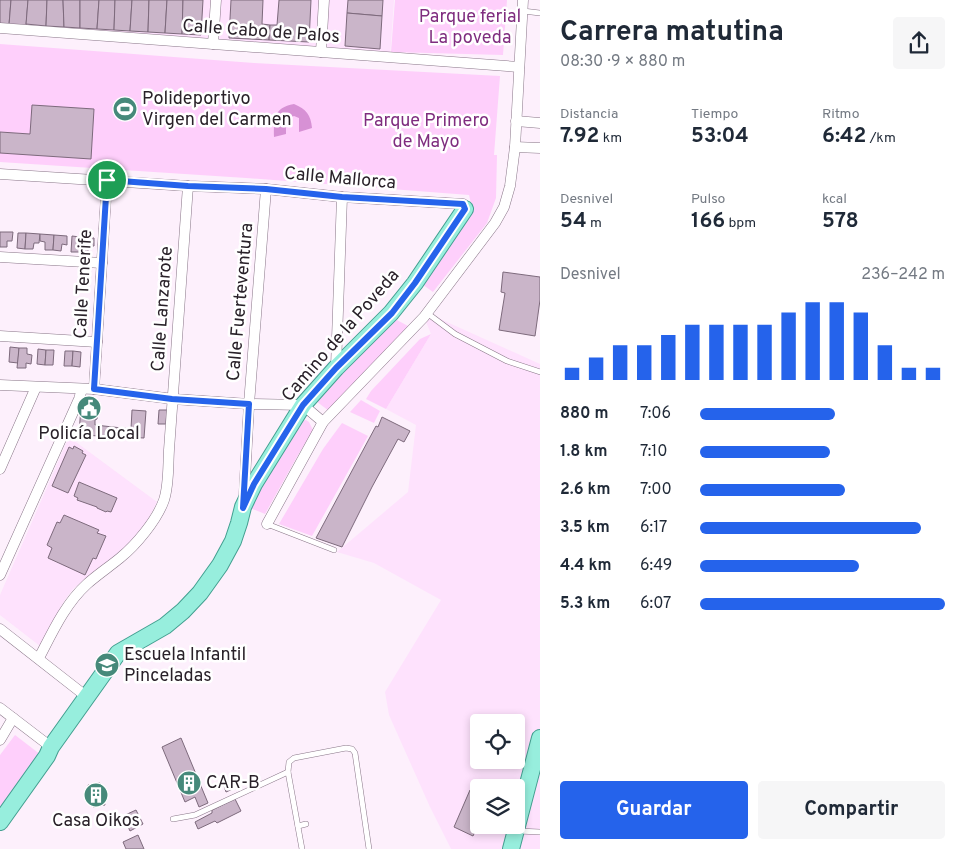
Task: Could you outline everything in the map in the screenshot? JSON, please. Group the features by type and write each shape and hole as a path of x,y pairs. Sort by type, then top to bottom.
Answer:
{"main road":[{"name":"Camino de la Poveda","path":"0,822 118,652 165,626 200,593 220,565 233,541 243,508 254,484 303,405 336,368 392,313 415,283 465,209"},
{"path":"525,796 540,738"},
{"path":"511,849 515,834"}],"street":[{"path":"213,44 216,0"},
{"path":"320,52 324,0"},
{"path":"267,524 323,422 424,317 496,223 504,207 510,186 515,147 523,0"},
{"name":"Calle Cabo de Palos","path":"0,28 519,67"},
{"path":"516,121 540,123"},
{"path":"515,147 540,148"},
{"name":"Calle Mallorca","path":"0,174 266,189 342,197 463,204 465,209"},
{"name":"Calle Tenerife","path":"94,389 107,180"},
{"name":"Calle Lanzarote","path":"38,658 70,604 86,584 132,547 148,528 164,500 188,186"},
{"name":"Calle Fuerteventura","path":"243,508 266,189"},
{"path":"336,368 342,197"},
{"path":"0,257 102,263"},
{"path":"0,336 97,342"},
{"path":"0,385 94,389 172,399 303,405 323,422"},
{"path":"0,469 36,388"},
{"path":"0,575 82,389"},
{"path":"0,629 87,697"},
{"path":"0,708 51,747"},
{"path":"0,740 13,718"}],"lane":[{"path":"522,11 540,13"},
{"path":"427,313 454,334 507,360 540,372"},
{"path":"267,524 334,550"},
{"path":"302,849 288,772 289,762 294,758 346,748 355,753 369,849"},
{"path":"173,819 195,815 288,772"},
{"path":"298,826 306,824"},
{"path":"525,831 540,832"}],"shaded area":[{"path":"0,0 394,0 390,57 0,24"},
{"path":"294,104 307,113 312,128 299,132 299,118 294,116 286,121 286,134 274,137 274,125 278,111"},
{"path":"427,313 540,364 540,849 451,849 389,715 385,692 441,600 374,563 337,552 408,492 416,425 386,409 431,334 424,317"},
{"path":"69,437 157,502 147,521 134,538 109,563 92,573 73,589 64,601 40,646 0,615 0,595"}],"green space":[{"name":"Parque ferial La poveda","path":"395,0 507,0 503,55 391,52"},
{"name":"Parque Primero de Mayo","path":"0,44 254,63 500,76 494,155 497,155 496,198 487,223 433,292 419,282 473,212 469,195 0,162"},
{"path":"395,319 408,326 329,411 316,401"},
{"path":"431,334 386,409 366,399 371,391 420,339"},
{"path":"361,400 380,411 374,423 350,412"},
{"path":"306,420 313,430 265,514 250,508 285,443 301,421"},
{"path":"342,423 368,436 312,536 279,524 323,449"},
{"path":"15,735 41,755 0,813 0,755"}],"building":[{"path":"0,0 11,0 9,25 0,24"},
{"path":"11,0 28,0 26,26 9,25"},
{"path":"28,0 47,0 46,26 26,24"},
{"path":"47,0 63,0 64,27 46,26"},
{"path":"63,0 80,0 80,28 64,27"},
{"path":"80,0 99,0 97,29 80,28"},
{"path":"99,0 115,0 114,30 97,29"},
{"path":"115,0 132,0 130,31 114,30"},
{"path":"132,0 149,0 148,32 130,31"},
{"path":"149,0 167,0 165,33 148,32"},
{"path":"167,0 183,0 182,34 165,33"},
{"path":"183,0 203,0 201,35 182,34"},
{"path":"231,0 263,0 262,24 270,25 269,40 229,38"},
{"path":"279,0 311,0 309,42 269,40 270,25 277,25"},
{"path":"348,0 383,0 382,16 347,13"},
{"path":"347,13 382,16 380,49 345,46"},
{"path":"32,105 94,109 91,159 0,153 0,132 30,134"},
{"path":"0,232 13,232 12,241 7,241 7,247 0,247"},
{"path":"18,233 26,233 25,249 17,248"},
{"path":"26,233 40,234 39,243 34,243 33,249 25,249"},
{"path":"40,234 54,235 53,250 45,250 45,242 40,241"},
{"path":"54,235 67,236 67,245 62,244 61,251 53,250"},
{"path":"72,236 80,237 80,252 71,252"},
{"path":"80,237 94,238 94,246 88,246 88,253 80,252"},
{"path":"503,272 540,277 540,300 535,336 499,330 505,293 501,292"},
{"path":"10,347 19,348 18,363 9,362"},
{"path":"19,348 27,348 27,354 32,355 31,364 26,363 26,368 17,368"},
{"path":"38,349 46,350 45,365 37,364"},
{"path":"46,350 54,350 53,365 45,365"},
{"path":"65,351 73,351 72,366 64,366"},
{"path":"73,351 81,352 80,367 72,366"},
{"path":"81,405 98,406 95,425 131,429 132,410 146,411 144,438 79,435"},
{"path":"159,410 167,410 166,424 158,424"},
{"path":"382,417 410,431 404,442 398,439 342,547 316,538 376,426 378,427"},
{"path":"74,446 86,455 68,493 52,486 69,447 73,449"},
{"path":"79,482 117,498 111,512 106,512 77,500 78,498 74,496"},
{"path":"64,515 99,530 97,533 106,536 96,559 93,558 85,575 48,558 52,548 47,545 57,522 60,523"},
{"name":"CAR-B","path":"181,738 208,803 199,807 195,797 185,802 162,747"},
{"path":"232,780 235,788 226,792 223,783"},
{"name":"Casa Oikos","path":"100,783 105,805 93,807 88,785"},
{"path":"470,790 470,834 474,834 473,836 454,827"},
{"path":"235,799 241,811 217,823 215,821 198,829 195,822 212,813 212,810"},
{"path":"136,810 143,824 130,831 123,816"},
{"path":"138,835 144,849 126,849 123,842"}],"place":[{"name":"Polideportivo Virgen del Carmen","path":"125,109"},
{"name":"Policía Local","path":"89,408"},
{"name":"Escuela Infantil Pinceladas","path":"107,665"},
{"name":"CAR-B","path":"189,783"},
{"name":"Casa Oikos","path":"96,795"}],"route":[{"path":"107,180 266,189 342,197 463,204 465,209 415,283 392,313 336,368 303,405 254,484 243,508 249,404 172,399 94,389 107,180"}]}
